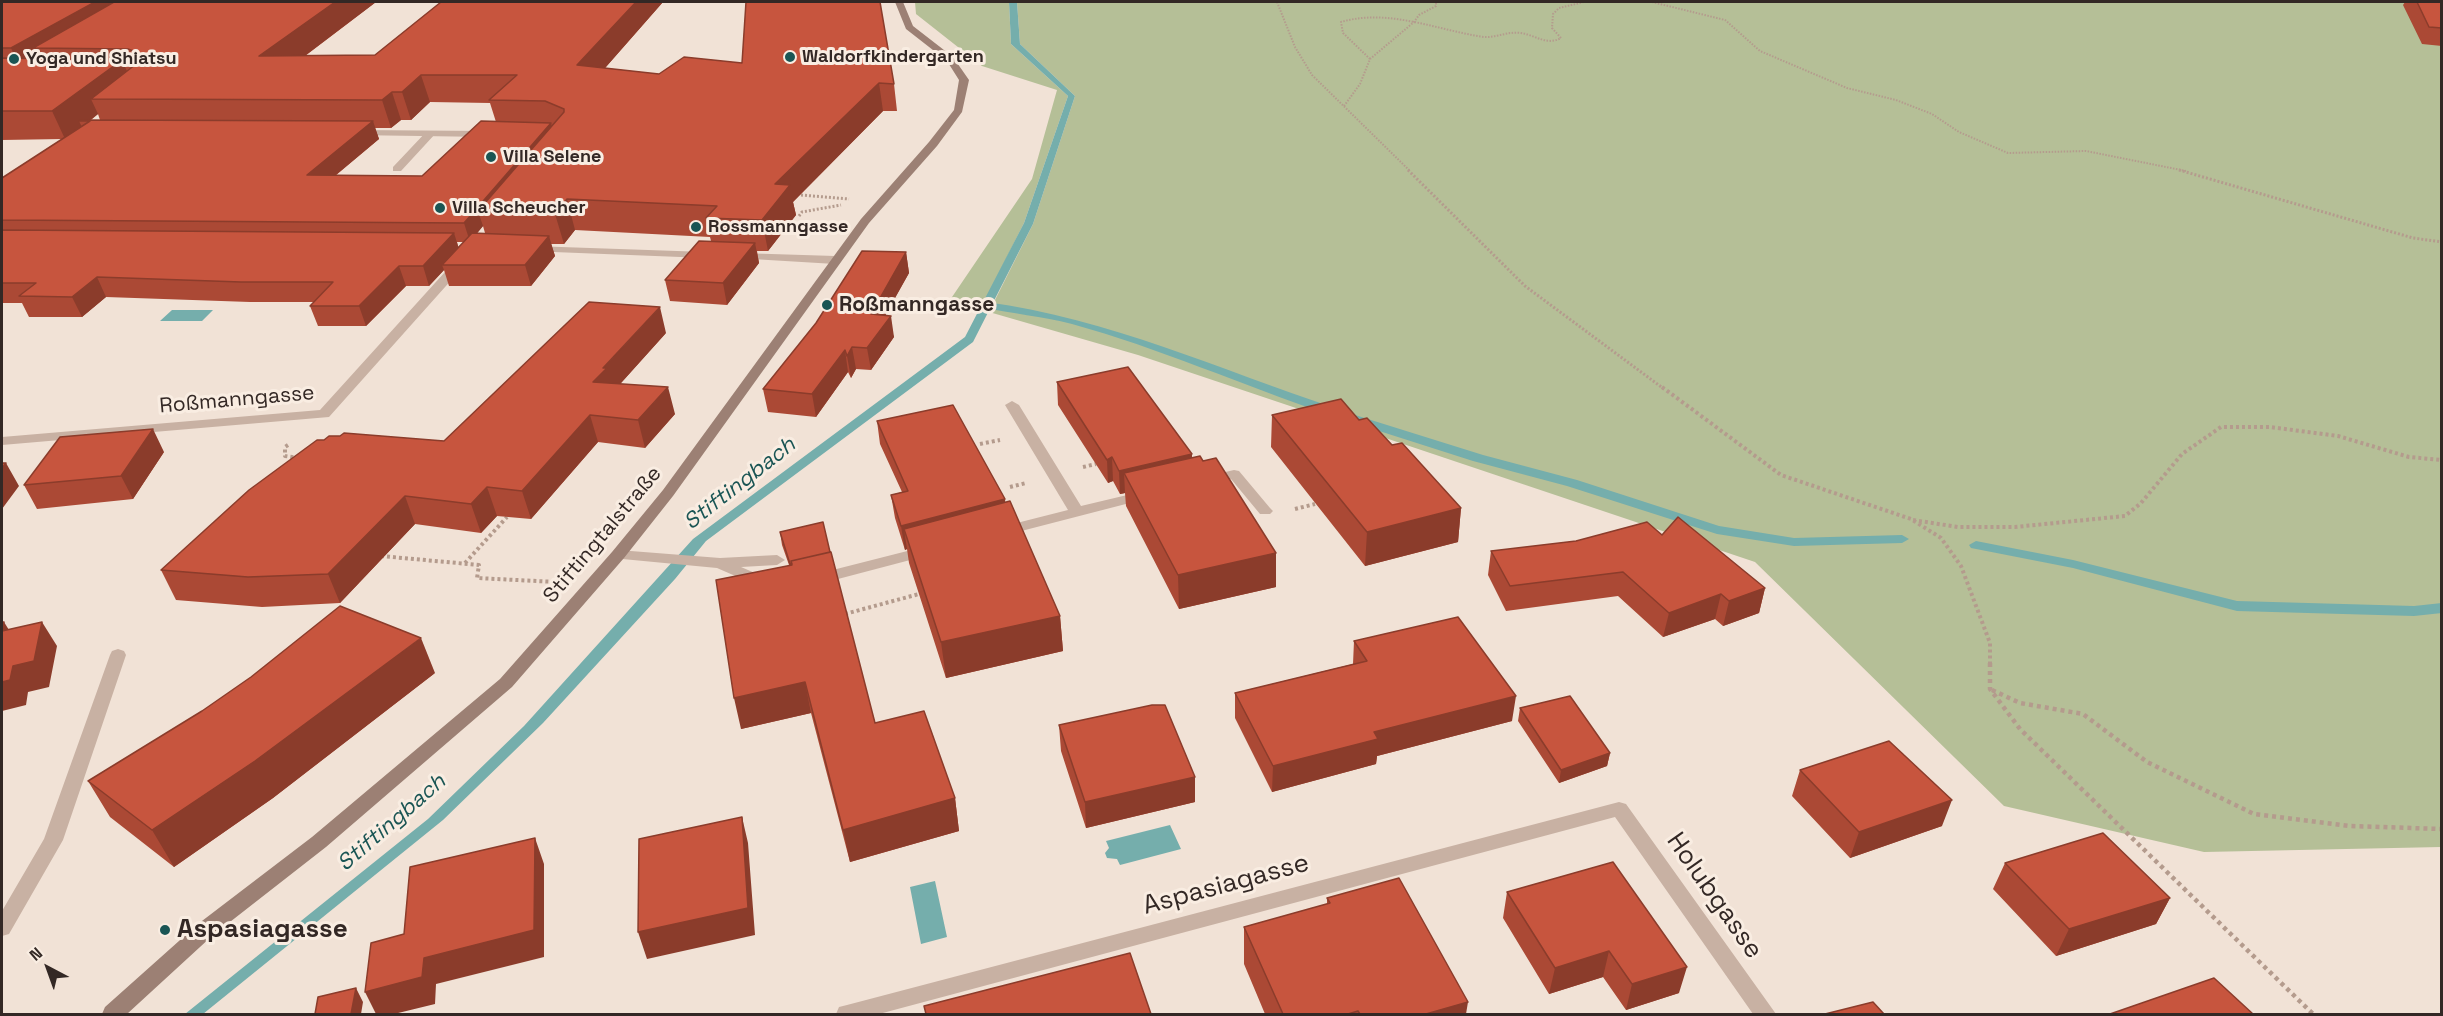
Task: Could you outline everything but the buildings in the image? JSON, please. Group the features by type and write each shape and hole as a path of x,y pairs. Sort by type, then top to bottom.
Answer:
{"street":[{"name":"Stiftingtalstraße","path":"113,1014 205,930 319,842 506,683 618,555 668,493 835,260 959,110 964,80 950,59 909,27 899,2"},
{"path":"348,133 496,134"},
{"path":"397,169 431,134"},
{"path":"520,249 835,260"},
{"name":"Roßmanngasse","path":"2,441 324,414 466,256"},
{"path":"1012,405 1076,512"},
{"path":"1199,482 1234,474 1265,511"},
{"path":"987,535 1164,490"},
{"path":"802,584 943,547"},
{"path":"618,555 720,563 777,560"},
{"path":"720,563 765,585 774,584"},
{"path":"2,928 53,840 118,654"},
{"name":"Aspasiagasse","path":"847,1014 1619,809"},
{"name":"Holubgasse","path":"1619,809 1765,1014"}],"path":[{"path":"1276,2 1283,11 1289,34 1303,63 1322,88 1344,106 1525,286 1781,475 1911,519 1958,527 2015,527 2125,516 2147,495 2182,454 2221,427 2270,427 2338,436 2409,457 2442,460"},
{"path":"1344,106 1360,84 1370,59 1414,22 1419,15 1436,6 1436,2"},
{"path":"1370,59 1344,33 1341,22 1357,18 1414,22 1485,37 1518,32 1553,42 1561,38 1551,28 1552,14 1559,8 1584,2"},
{"path":"1652,2 1725,20 1760,51 1848,88 1896,100 1932,114 1959,132 2008,153 2086,151 2189,172 2413,238 2442,242"},
{"path":"799,216 802,212 849,203 851,199 801,195"},
{"path":"293,442 285,447 285,456 303,459"},
{"path":"465,564 507,517"},
{"path":"1911,519 1941,538 1961,566 1990,643 1990,689 2020,729 2313,1014"},
{"path":"372,555 479,565 477,578 561,582"},
{"path":"845,614 919,594"},
{"path":"1990,689 2020,703 2083,714 2147,762 2254,814 2350,826 2442,829"}],"green space":[{"path":"915,2 1009,2 1011,44 1068,96 1024,223 981,309 950,300 1032,179 1057,90 982,66 916,14"},
{"path":"1017,2 2441,2 2441,847 2204,852 2004,806 1755,562 1138,355 989,312 1033,224 1075,96 1020,44"}],"water":[{"name":"Stiftingbach","path":"1009,2 1017,2 1020,44 1075,96 1033,224 973,342 706,541 675,579 543,723 443,820 203,1014 185,1014 428,819 524,726 693,539 965,337 1024,223 1068,96 1011,44"},
{"path":"172,310 213,310 202,321 160,321"},
{"path":"1170,825 1181,849 1120,865 1117,859 1107,858 1105,853 1109,848 1106,841"},
{"path":"935,881 947,937 921,944 910,887"}],"waterway":[{"path":"986,305 1030,311 1117,334 1331,411"},
{"path":"1355,419 1478,458 1572,483 1717,530 1794,542 1902,539"},
{"path":"1976,545 2073,564 2237,606 2414,611 2442,608"}],"place":[{"name":"Waldorfkindergarten","path":"790,57"},
{"name":"Yoga und Shiatsu","path":"14,59"},
{"name":"Villa Selene","path":"491,157"},
{"name":"Villa Scheucher","path":"440,208"},
{"name":"Rossmanngasse","path":"696,227"},
{"name":"Roßmanngasse","path":"827,305"},
{"name":"Aspasiagasse","path":"165,930"}]}
